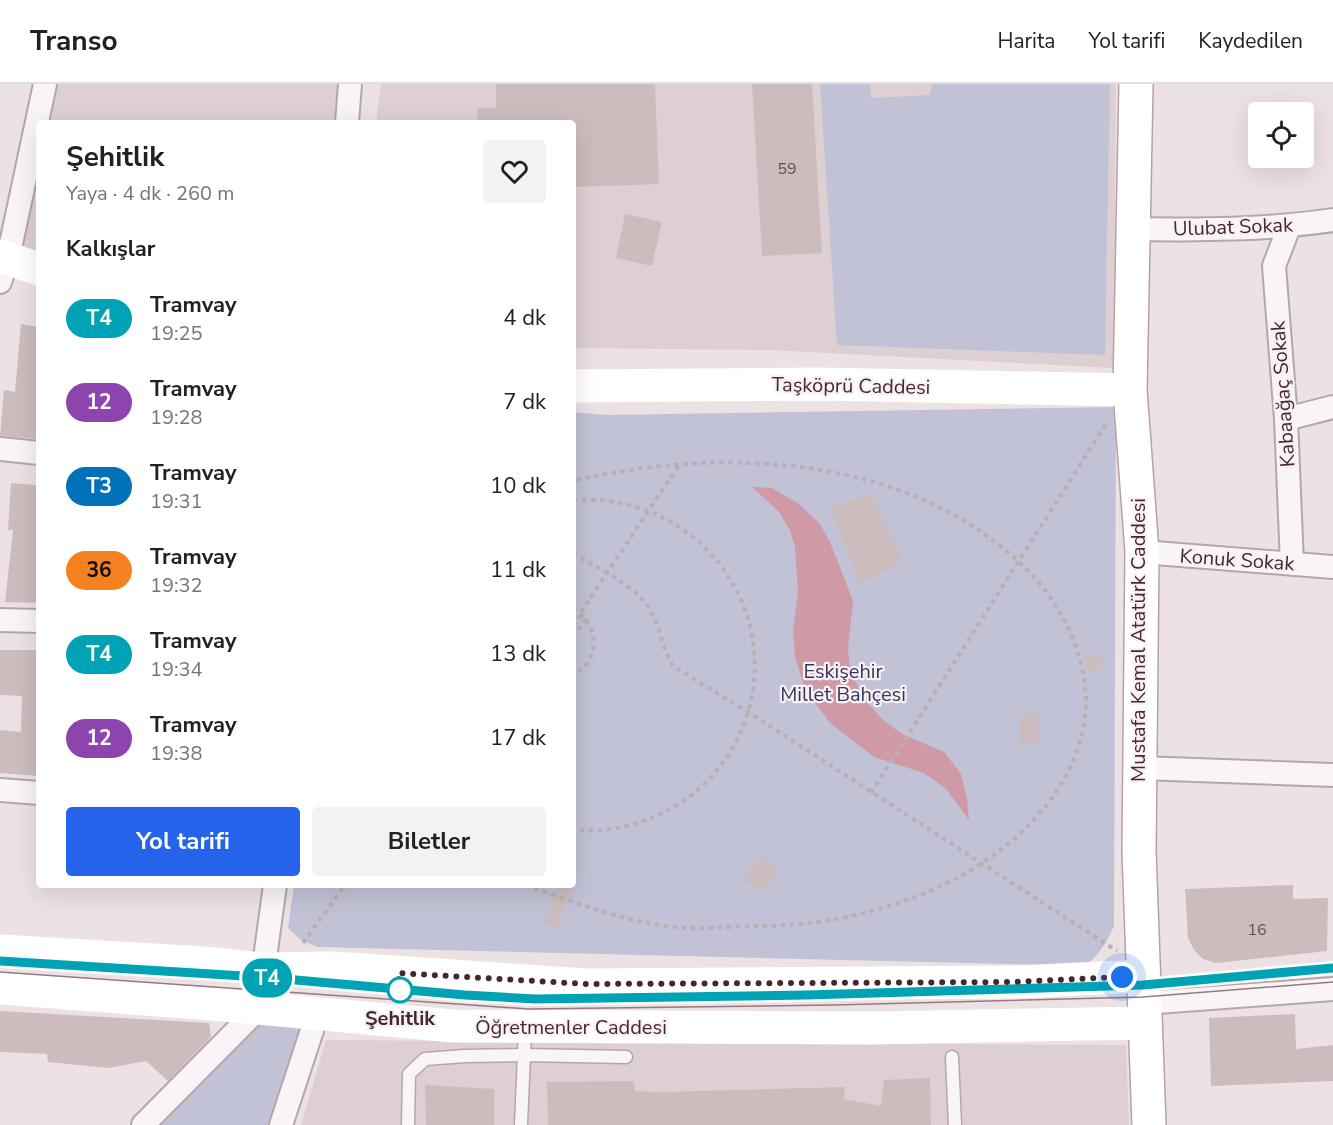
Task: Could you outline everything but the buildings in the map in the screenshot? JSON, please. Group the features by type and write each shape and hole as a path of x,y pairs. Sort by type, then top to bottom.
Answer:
{"main road":[{"name":"Mustafa Kemal Atatürk Caddesi","path":"1137,84 1133,229 1121,402 1142,552 1139,990 1149,1125"},
{"path":"3,265 36,269"},
{"name":"Taşköprü Caddesi","path":"576,386 817,384 1121,402"},
{"path":"0,951 205,963 263,969 334,968 587,984 1014,982 1139,990"},
{"name":"Öğretmenler Caddesi","path":"0,988 453,1026 525,1041 872,1028 1139,990"}],"street":[{"path":"37,120 45,84"},
{"path":"347,120 350,84"},
{"path":"3,265 36,123"},
{"name":"Ulubat Sokak","path":"1133,229 1232,230 1333,220"},
{"name":"Kabaağaç Sokak","path":"1289,226 1274,266 1286,419 1292,564"},
{"path":"1286,419 1333,407"},
{"path":"0,449 36,453"},
{"name":"Konuk Sokak","path":"1142,552 1333,567"},
{"path":"0,620 36,621"},
{"path":"1140,768 1333,775"},
{"path":"0,790 36,793"},
{"path":"143,1125 258,1009 275,888"},
{"path":"1139,990 1333,989"},
{"path":"281,1125 318,1015"}],"lane":[{"path":"522,1125 525,1041"},
{"path":"408,1125 409,1074 424,1059 465,1056 525,1041 626,1057"},
{"path":"952,1057 955,1125"}],"path":[{"path":"872,792 1121,402"},
{"path":"534,888 587,907 638,920 690,928 816,922 874,910 938,887 982,863 1016,838 1053,797 1067,774 1077,751 1086,703 1079,654 1070,630 1047,593 1019,562 999,545 955,516 915,497 840,474 777,464 741,462 680,464 602,473 576,480"},
{"path":"576,621 680,464"},
{"path":"576,500 609,500 649,511 679,526 699,541 716,559 737,590 746,613 754,650 754,675 748,712 734,746 720,767 703,785 684,801 651,819 602,830 576,830"},
{"path":"576,555 646,603 665,654 673,666 982,863 1139,990"},
{"path":"576,610 586,618 593,632 594,644 592,655 586,665 576,673"},
{"path":"576,633 586,618"},
{"path":"297,950 343,888"}],"shaded area":[{"path":"55,84 342,84 339,120 47,120"},
{"path":"381,84 1116,84 1114,368 769,350 576,348 576,120 376,120"},
{"path":"36,172 36,259 19,254"},
{"path":"752,487 772,488 799,504 819,523 830,542 853,601 848,649 850,669 863,698 884,721 902,734 944,752 961,774 969,820 946,789 924,773 874,757 830,723 813,700 803,682 795,657 793,631 798,592 795,547 790,530 779,512"},
{"path":"326,1040 1126,1045 1129,1125 301,1125"}],"green space":[{"path":"820,84 870,84 871,98 930,95 932,84 1110,84 1105,355 837,345"},
{"name":"Eskişehir Millet Bahçesi","path":"1116,407 1114,926 1102,948 1085,966 317,947 301,940 288,928 294,888 576,888 576,412 606,415"},
{"path":"259,1022 302,1025 268,1125 160,1125"}],"tram line":[{"path":"0,961 262,977 465,995 572,999 1143,985 1333,968"},
{"name":"T4","path":"0,961 262,977 517,999 807,995 1143,985 1333,968"},
{"path":"0,972 528,1009 834,1005 1143,997 1333,982"}],"place":[{"name":"Şehitlik","path":"400,990"}],"route":[{"path":"400,990 398,973 587,984 1014,982 1122,977"}]}
